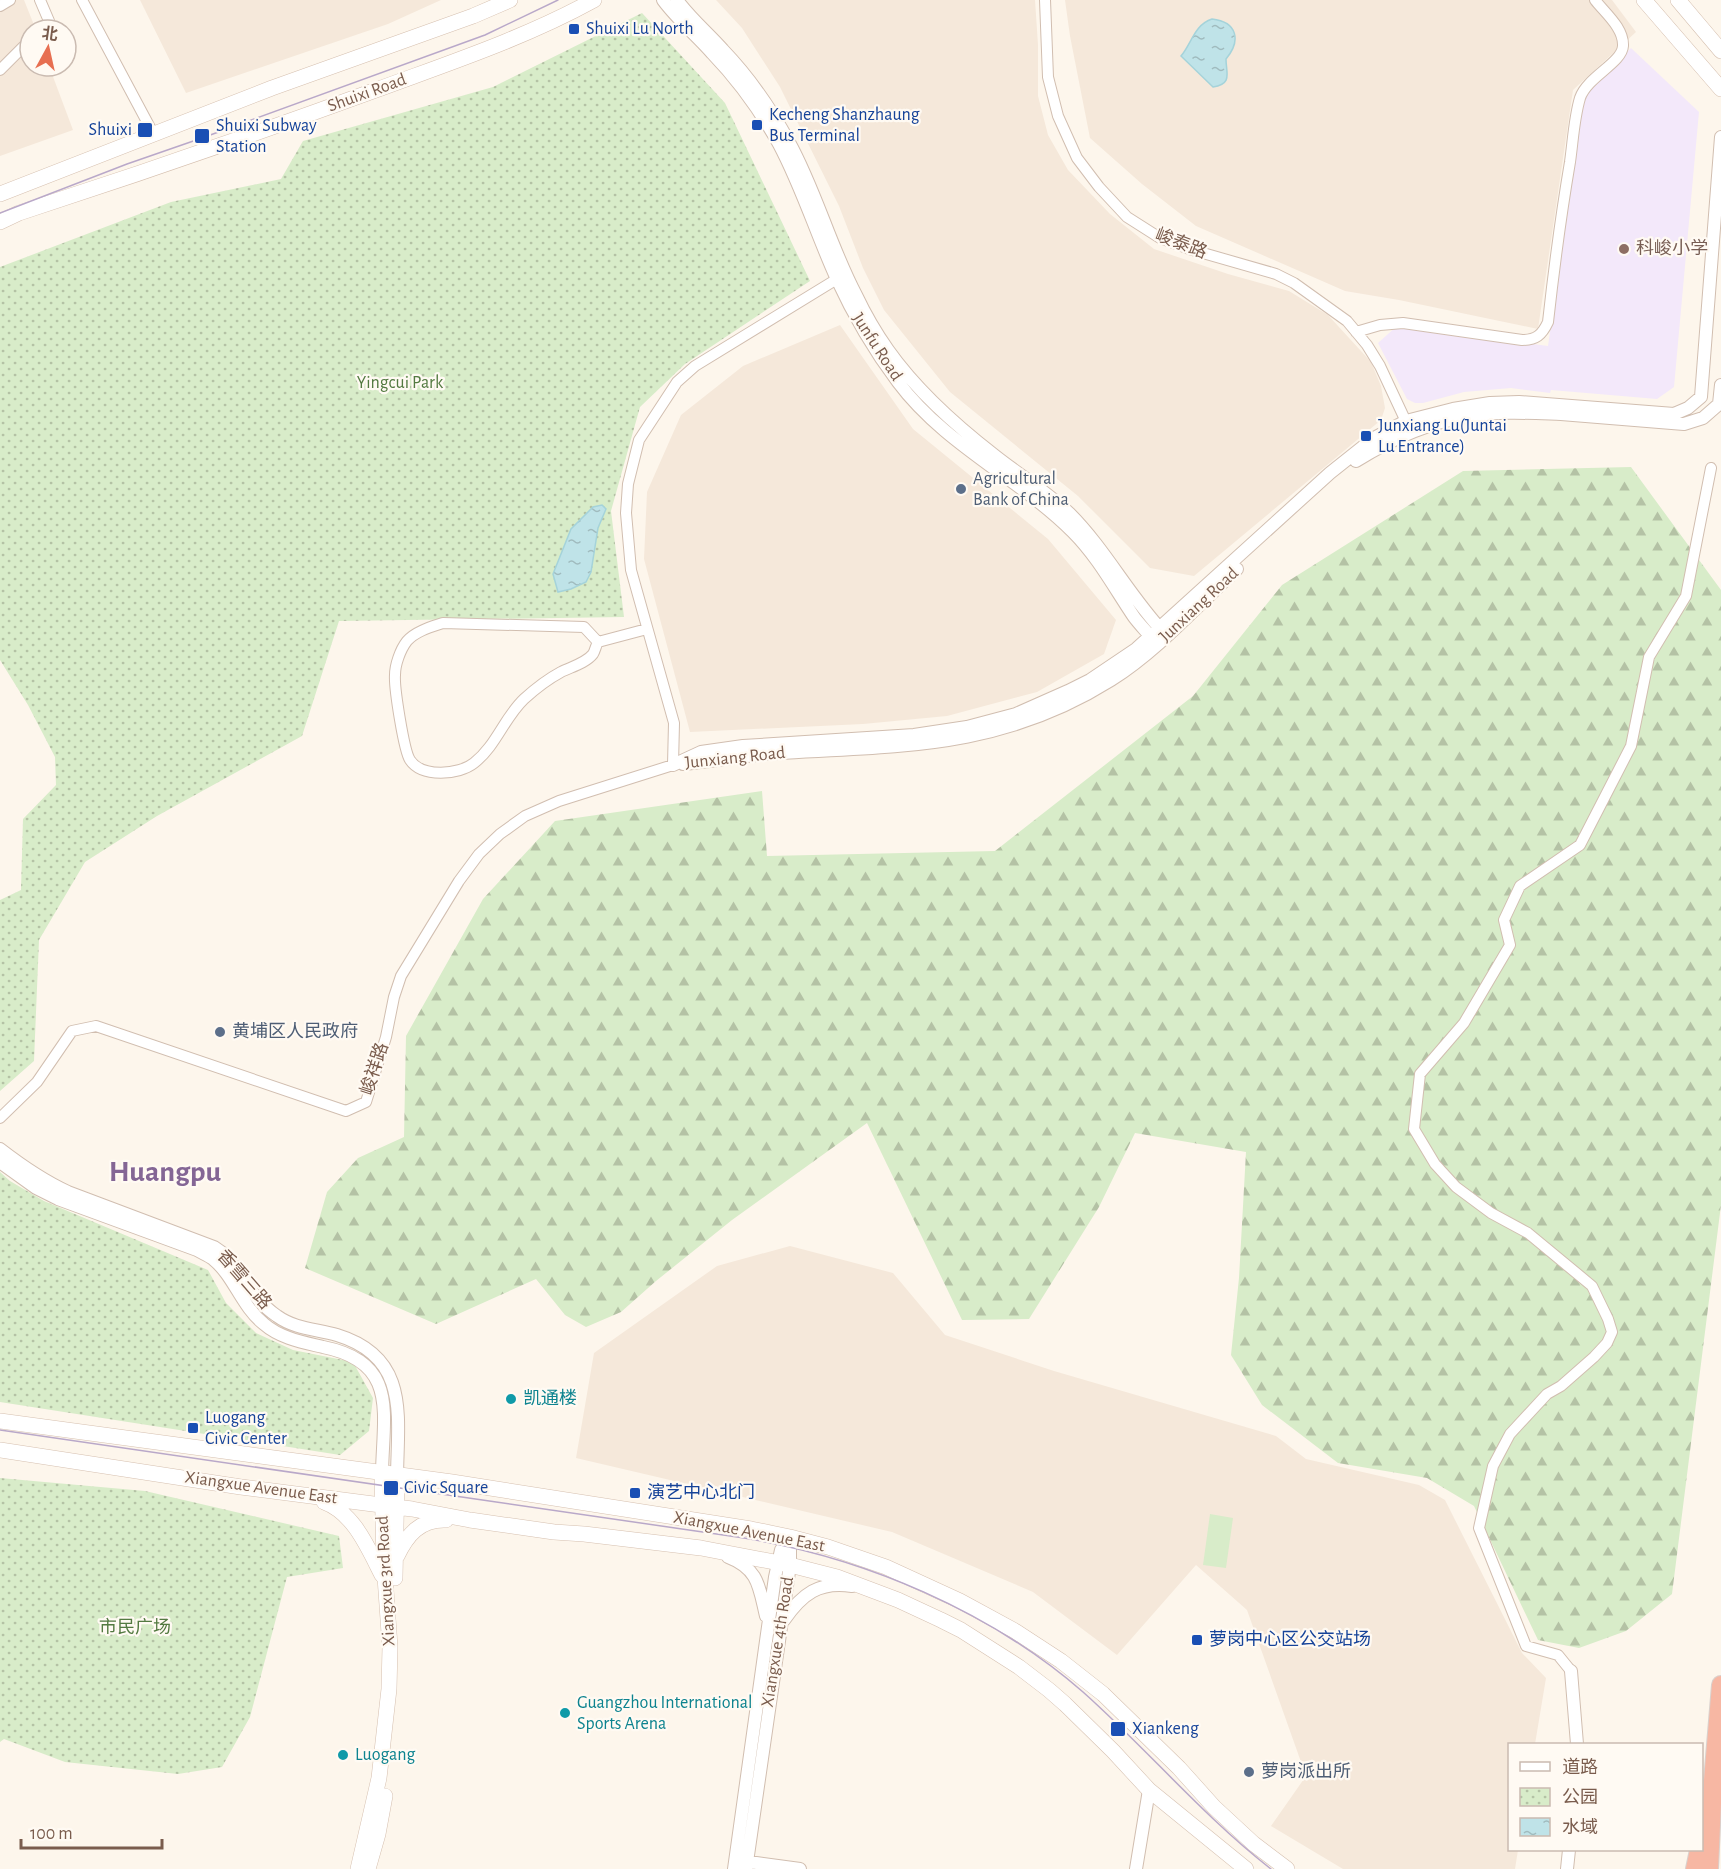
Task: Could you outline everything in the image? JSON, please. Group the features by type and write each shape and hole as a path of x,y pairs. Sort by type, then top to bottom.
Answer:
{"highway":[{"path":"1709,1869 1721,1685"},
{"path":"1703,1828 1713,1781"},
{"path":"1695,1869 1699,1851"}],"main road":[{"name":"Shuixi Road","path":"0,194 153,133 473,16 510,0"},
{"name":"Shuixi Road","path":"0,222 20,213 236,141 482,51 594,0"},
{"path":"1644,0 1721,89"},
{"path":"1678,0 1721,51"},
{"name":"Xiangxue Avenue East","path":"0,1421 389,1474 644,1512 790,1537 869,1560 935,1588 999,1622 1061,1661 1103,1694 1179,1768 1238,1830 1287,1869"},
{"name":"Xiangxue Avenue East","path":"0,1450 554,1532 701,1548 837,1577 898,1600 942,1620 1018,1667 1065,1704 1149,1790 1246,1869"},
{"name":"Xiangxue 3rd Road","path":"358,1869 379,1778 386,1725 390,1647 385,1580 389,1474"},
{"path":"302,1496 339,1508 360,1535 385,1580"},
{"name":"Xiangxue 3rd Road","path":"368,1869 378,1834 387,1787 399,1696 401,1652 389,1507"},
{"path":"394,1562 408,1535 421,1524 440,1519 470,1520"}],"street":[{"path":"0,6 10,0"},
{"path":"40,0 49,18"},
{"path":"82,0 153,133"},
{"name":"Junfu Road","path":"663,0 729,72 777,142 800,187 837,279 864,331 900,384 921,408 958,441 1021,488 1074,533 1093,556 1136,619 1158,636"},
{"name":"Junfu Road","path":"677,0 746,76 775,118 810,185 855,295 910,379 956,424 995,456 1048,494 1070,515 1096,544 1149,617 1158,636"},
{"name":"峻泰路","path":"1046,0 1048,77 1058,116 1077,158 1099,187 1126,217 1160,238 1265,271 1294,283 1347,321 1367,345 1380,366 1408,427"},
{"path":"1356,332 1380,325 1403,323 1532,340 1540,336 1548,322 1559,229 1581,96 1594,77 1622,53 1621,33 1595,0"},
{"path":"0,70 18,52"},
{"name":"Junxiang Road","path":"673,765 776,753 899,747 976,736 1032,719 1077,699 1112,680 1143,658 1158,636 1330,473 1374,438 1453,409 1490,403 1519,402 1674,414 1688,408 1701,397 1721,137"},
{"path":"673,765 674,723 631,570 626,513 628,484 639,440 677,382 695,366 837,279"},
{"name":"Junxiang Road","path":"1408,427 1470,416 1503,413 1684,424 1703,418 1719,404 1721,385"},
{"path":"1577,1743 1571,1671 1558,1655 1526,1646 1479,1528 1493,1466 1510,1434 1547,1394 1561,1386 1607,1343 1612,1332 1592,1286 1528,1233 1491,1213 1456,1187 1435,1164 1414,1130 1420,1074 1464,1023 1510,945 1504,920 1520,886 1580,845 1631,746 1649,657 1686,596 1711,468"},
{"path":"443,623 584,627 598,642 593,655 560,673 524,700 509,715 488,750 472,765 459,770 441,772 424,770 411,762 405,750 395,676 398,659 407,641 426,628 443,623"},
{"path":"598,642 647,629"},
{"name":"峻祥路","path":"0,1118 37,1082 72,1031 96,1026 346,1111 366,1102 386,1037 401,976 459,881 479,854 500,834 525,816 559,801 673,765"},
{"name":"香雪三路","path":"0,1149 39,1177 68,1192 214,1247 230,1261 265,1308 278,1318 299,1327 345,1338 361,1345 376,1357 391,1377 396,1395 389,1474"},
{"name":"Xiangxue 3rd Road","path":"0,1162 36,1188 58,1199 197,1250 213,1260 251,1312 264,1325 286,1337 339,1350 362,1361 372,1372 382,1392 389,1474"},
{"name":"Xiangxue 4th Road","path":"741,1865 781,1623 784,1564 781,1550 790,1537"},
{"path":"701,1548 731,1558 741,1563 753,1574 761,1592 767,1625"},
{"name":"Xiangxue 4th Road","path":"741,1865 767,1625 784,1564"},
{"path":"781,1623 795,1604 815,1589 841,1585 872,1590"},
{"path":"1136,1869 1149,1790"},
{"path":"1567,1869 1569,1851"},
{"path":"741,1865 800,1869"}],"shaded area":[{"path":"0,0 24,0 31,18 18,18 18,78 54,78 73,130 0,156"},
{"path":"140,0 441,0 388,24 186,93"},
{"path":"716,0 1035,0 1038,96 1048,135 1068,170 1110,214 1154,249 1228,274 1289,291 1328,315 1371,362 1381,386 1385,408 1381,420 1194,576 1150,568 1078,496 950,392 884,310 863,268 839,206 780,87 742,28"},
{"path":"1065,0 1612,0 1636,32 1573,90 1538,329 1345,291 1196,226 1142,184 1090,138"},
{"name":"科峻小学","path":"1631,48 1699,112 1674,387 1657,399 1551,390 1550,393 1511,388 1464,392 1423,403 1415,403 1407,399 1378,343 1397,326 1548,346 1582,109 1588,92"},
{"path":"840,325 913,429 1048,539 1116,620 1104,654 1037,692 947,716 863,724 690,732 644,559 647,492 681,415 743,366"},
{"path":"790,1246 893,1273 945,1335 1054,1371 1276,1436 1306,1459 1419,1485 1445,1500 1522,1653 1546,1678 1535,1743 1508,1743 1508,1851 1518,1851 1515,1869 1343,1869 1271,1826 1306,1776 1247,1610 1196,1565 1117,1655 1033,1592 892,1532 576,1458 594,1353 717,1266"}],"green space":[{"name":"Yingcui Park","path":"642,13 725,103 810,281 685,364 640,407 611,511 624,617 339,621 302,736 157,816 85,862 39,940 34,1061 0,1091 0,900 21,890 23,819 56,785 55,757 28,705 0,660 0,267 171,202 281,179 303,141 493,87"},
{"path":"1631,467 1721,590 1721,1205 1672,1594 1626,1631 1579,1648 1538,1640 1474,1506 1427,1478 1338,1463 1262,1405 1231,1355 1239,1278 1246,1152 1135,1133 1099,1207 1029,1319 962,1320 867,1123 732,1220 621,1312 586,1327 565,1315 536,1279 436,1324 305,1268 327,1192 358,1158 404,1137 406,1036 483,899 555,821 762,791 767,856 995,851 1193,696 1282,585 1463,471"},
{"path":"0,1172 10,1181 44,1201 208,1270 226,1303 256,1333 293,1350 353,1362 373,1398 369,1431 340,1455 0,1402"},
{"name":"市民广场","path":"0,1478 145,1491 339,1536 343,1568 287,1577 250,1717 222,1767 178,1774 65,1762 4,1739 0,1742"},
{"path":"1210,1514 1233,1518 1226,1568 1203,1565"}],"water":[{"path":"1212,19 1221,21 1232,28 1235,39 1234,46 1226,59 1226,81 1213,87 1181,56 1201,25"},
{"path":"602,505 606,509 598,528 591,572 586,582 558,592 553,574 571,529 593,507"}],"tram line":[{"path":"0,213 127,164 485,35 558,0"},
{"path":"0,1430 744,1538 835,1559 880,1574 967,1613 1047,1663 1083,1692 1222,1827 1271,1869"}],"place":[{"name":"Shuixi Lu North","path":"574,29"},
{"name":"Kecheng Shanzhaung Bus Terminal","path":"757,125"},
{"name":"Shuixi","path":"145,130"},
{"name":"Shuixi Subway Station","path":"202,136"},
{"name":"科峻小学","path":"1624,249"},
{"name":"Junxiang Lu(Juntai Lu Entrance)","path":"1366,436"},
{"name":"Agricultural Bank of China","path":"961,489"},
{"name":"黄埔区人民政府","path":"220,1032"},
{"name":"凯通楼","path":"511,1399"},
{"name":"Luogang Civic Center","path":"193,1428"},
{"name":"Civic Square","path":"391,1488"},
{"name":"演艺中心北门","path":"635,1493"},
{"name":"萝岗中心区公交站场","path":"1197,1640"},
{"name":"Guangzhou International Sports Arena","path":"565,1713"},
{"name":"Xiankeng","path":"1118,1729"},
{"name":"Luogang","path":"343,1755"},
{"name":"萝岗派出所","path":"1249,1772"}],"district":[{"name":"Huangpu","path":"165,1172"}]}
